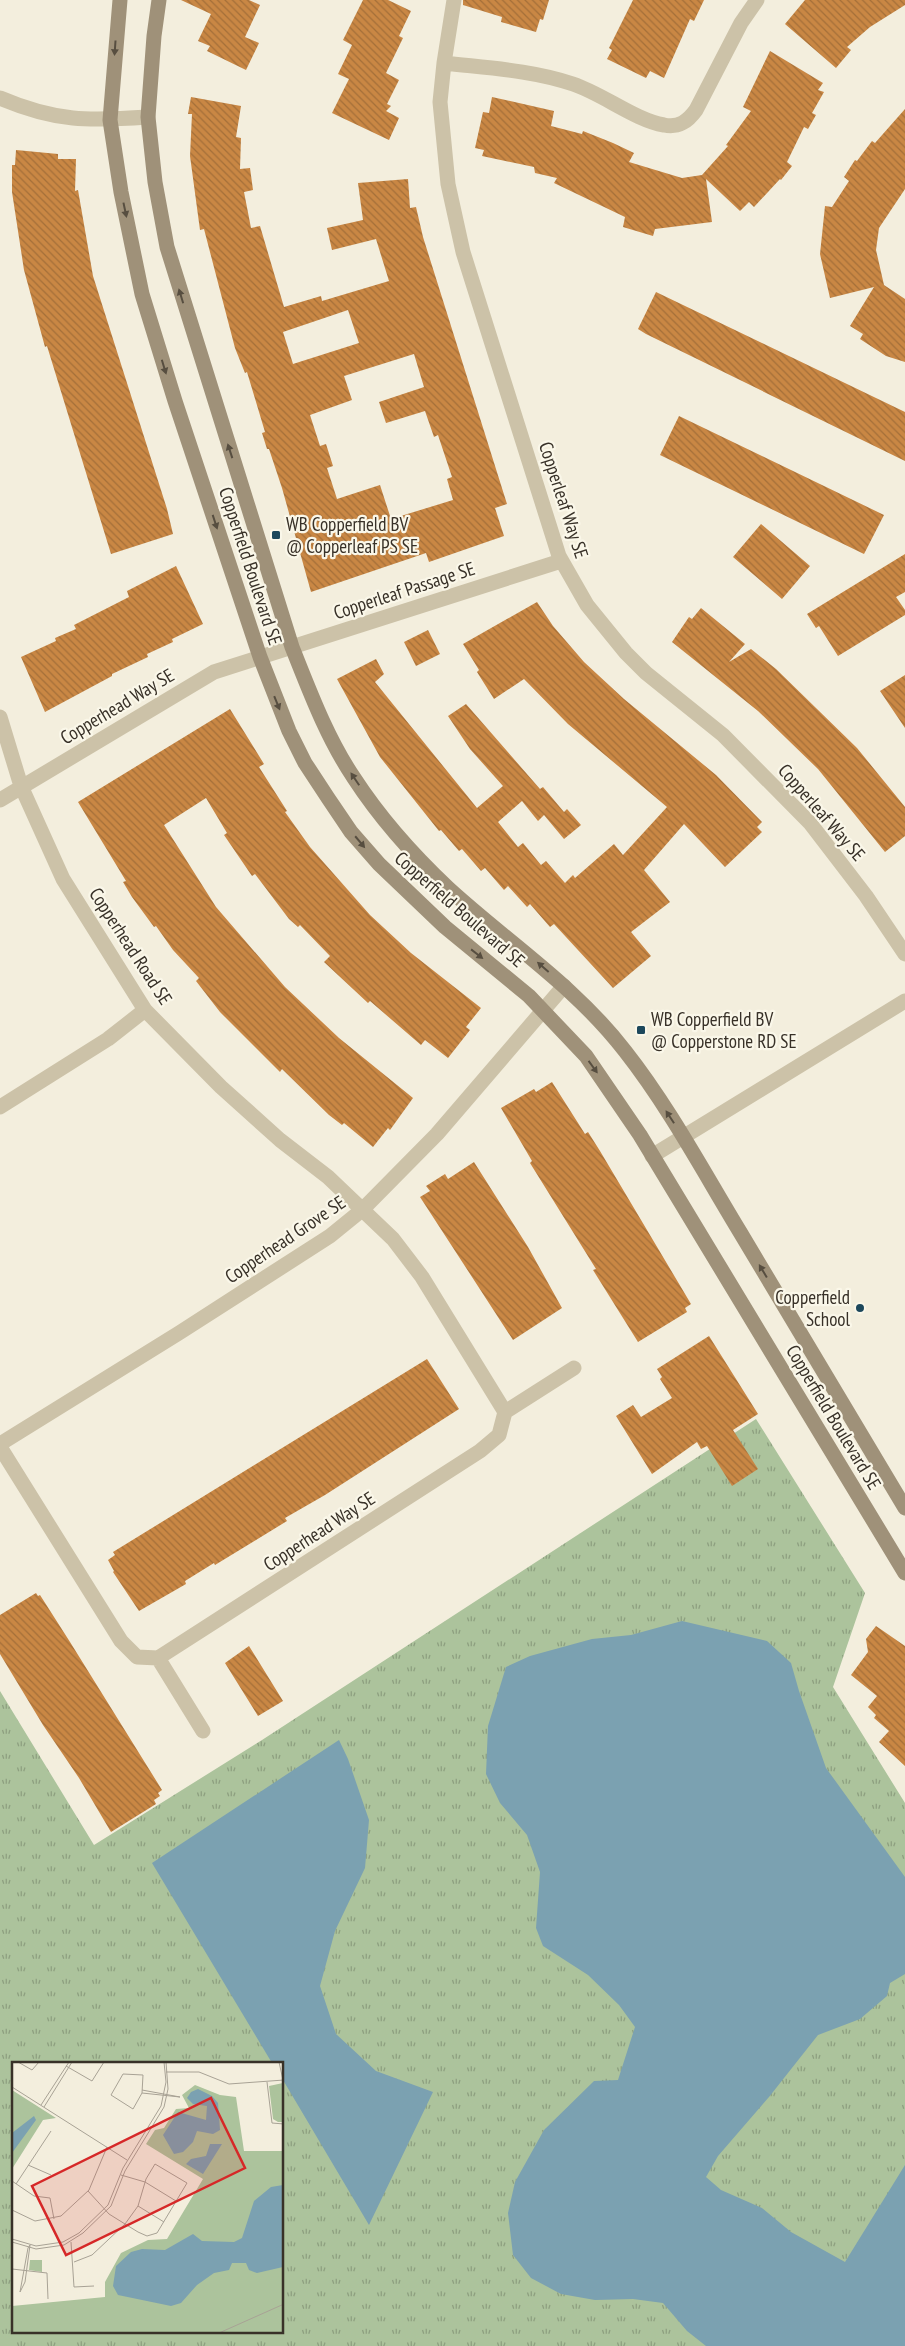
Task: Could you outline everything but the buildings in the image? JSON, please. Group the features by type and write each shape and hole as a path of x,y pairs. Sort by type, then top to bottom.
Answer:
{"street":[{"name":"Copperfield Boulevard SE","path":"120,0 110,120 121,192 142,294 175,401 260,657 289,731 305,763 351,832 378,864 411,896 544,1010 586,1056 652,1156 905,1573"},
{"name":"Copperfield Boulevard SE","path":"159,0 154,36 148,117 155,182 167,247 292,647 315,705 334,744 354,778 384,818 418,858 449,888 564,986 594,1014 625,1051 683,1137 905,1508"},
{"name":"Copperleaf Way SE","path":"454,0 440,102 443,148 456,224 463,252 561,560 587,605 626,653 646,673 723,735 810,823 861,889 905,954"},
{"path":"444,63 552,78 597,95 653,122 666,126 678,126 689,120 696,110 741,23 757,0"},
{"path":"0,98 30,111 67,119 110,120 148,117"},
{"name":"Copperleaf Passage SE","path":"260,657 561,560"},
{"name":"Copperhead Way SE","path":"0,800 214,672 260,657"},
{"name":"Copperhead Road SE","path":"0,717 22,786 63,879 146,1010 221,1087 280,1140 328,1177 362,1210"},
{"name":"Copperhead Grove SE","path":"0,1446 322,1241 362,1210 437,1134 564,986"},
{"path":"652,1156 905,1001"},
{"path":"0,1106 108,1039 146,1010"},
{"path":"362,1210 393,1239 422,1277 505,1412 574,1368"},
{"name":"Copperhead Way SE","path":"158,1658 480,1451 499,1435 505,1412"},
{"path":"0,1446 121,1641 137,1657 158,1658 203,1731"}],"green space":[{"path":"756,1419 865,1593 833,1687 905,1803 905,2346 0,2346 0,1691 94,1845 262,1740"}],"water":[{"path":"682,1621 767,1641 791,1663 826,1768 905,1877 905,1974 890,1983 887,1996 860,2019 818,2035 769,2097 718,2156 706,2177 721,2190 762,2208 791,2232 845,2262 905,2165 905,2346 706,2346 687,2331 663,2303 633,2299 595,2300 561,2294 531,2278 513,2255 508,2213 515,2182 544,2130 594,2081 618,2080 635,2027 619,2005 588,1975 543,1946 536,1928 540,1872 527,1835 500,1803 486,1774 488,1726 506,1667 530,1656 592,1639 631,1635"},
{"path":"339,1740 348,1759 369,1820 365,1868 335,1931 320,1986 336,2034 376,2071 433,2092 369,2225 284,2082 284,2062 271,2062 152,1863"}],"place":[{"name":"WB Copperfield BV @ Copperleaf PS SE","path":"276,535"},
{"name":"WB Copperfield BV @ Copperstone RD SE","path":"641,1030"},
{"name":"Copperfield School","path":"860,1308"}]}
